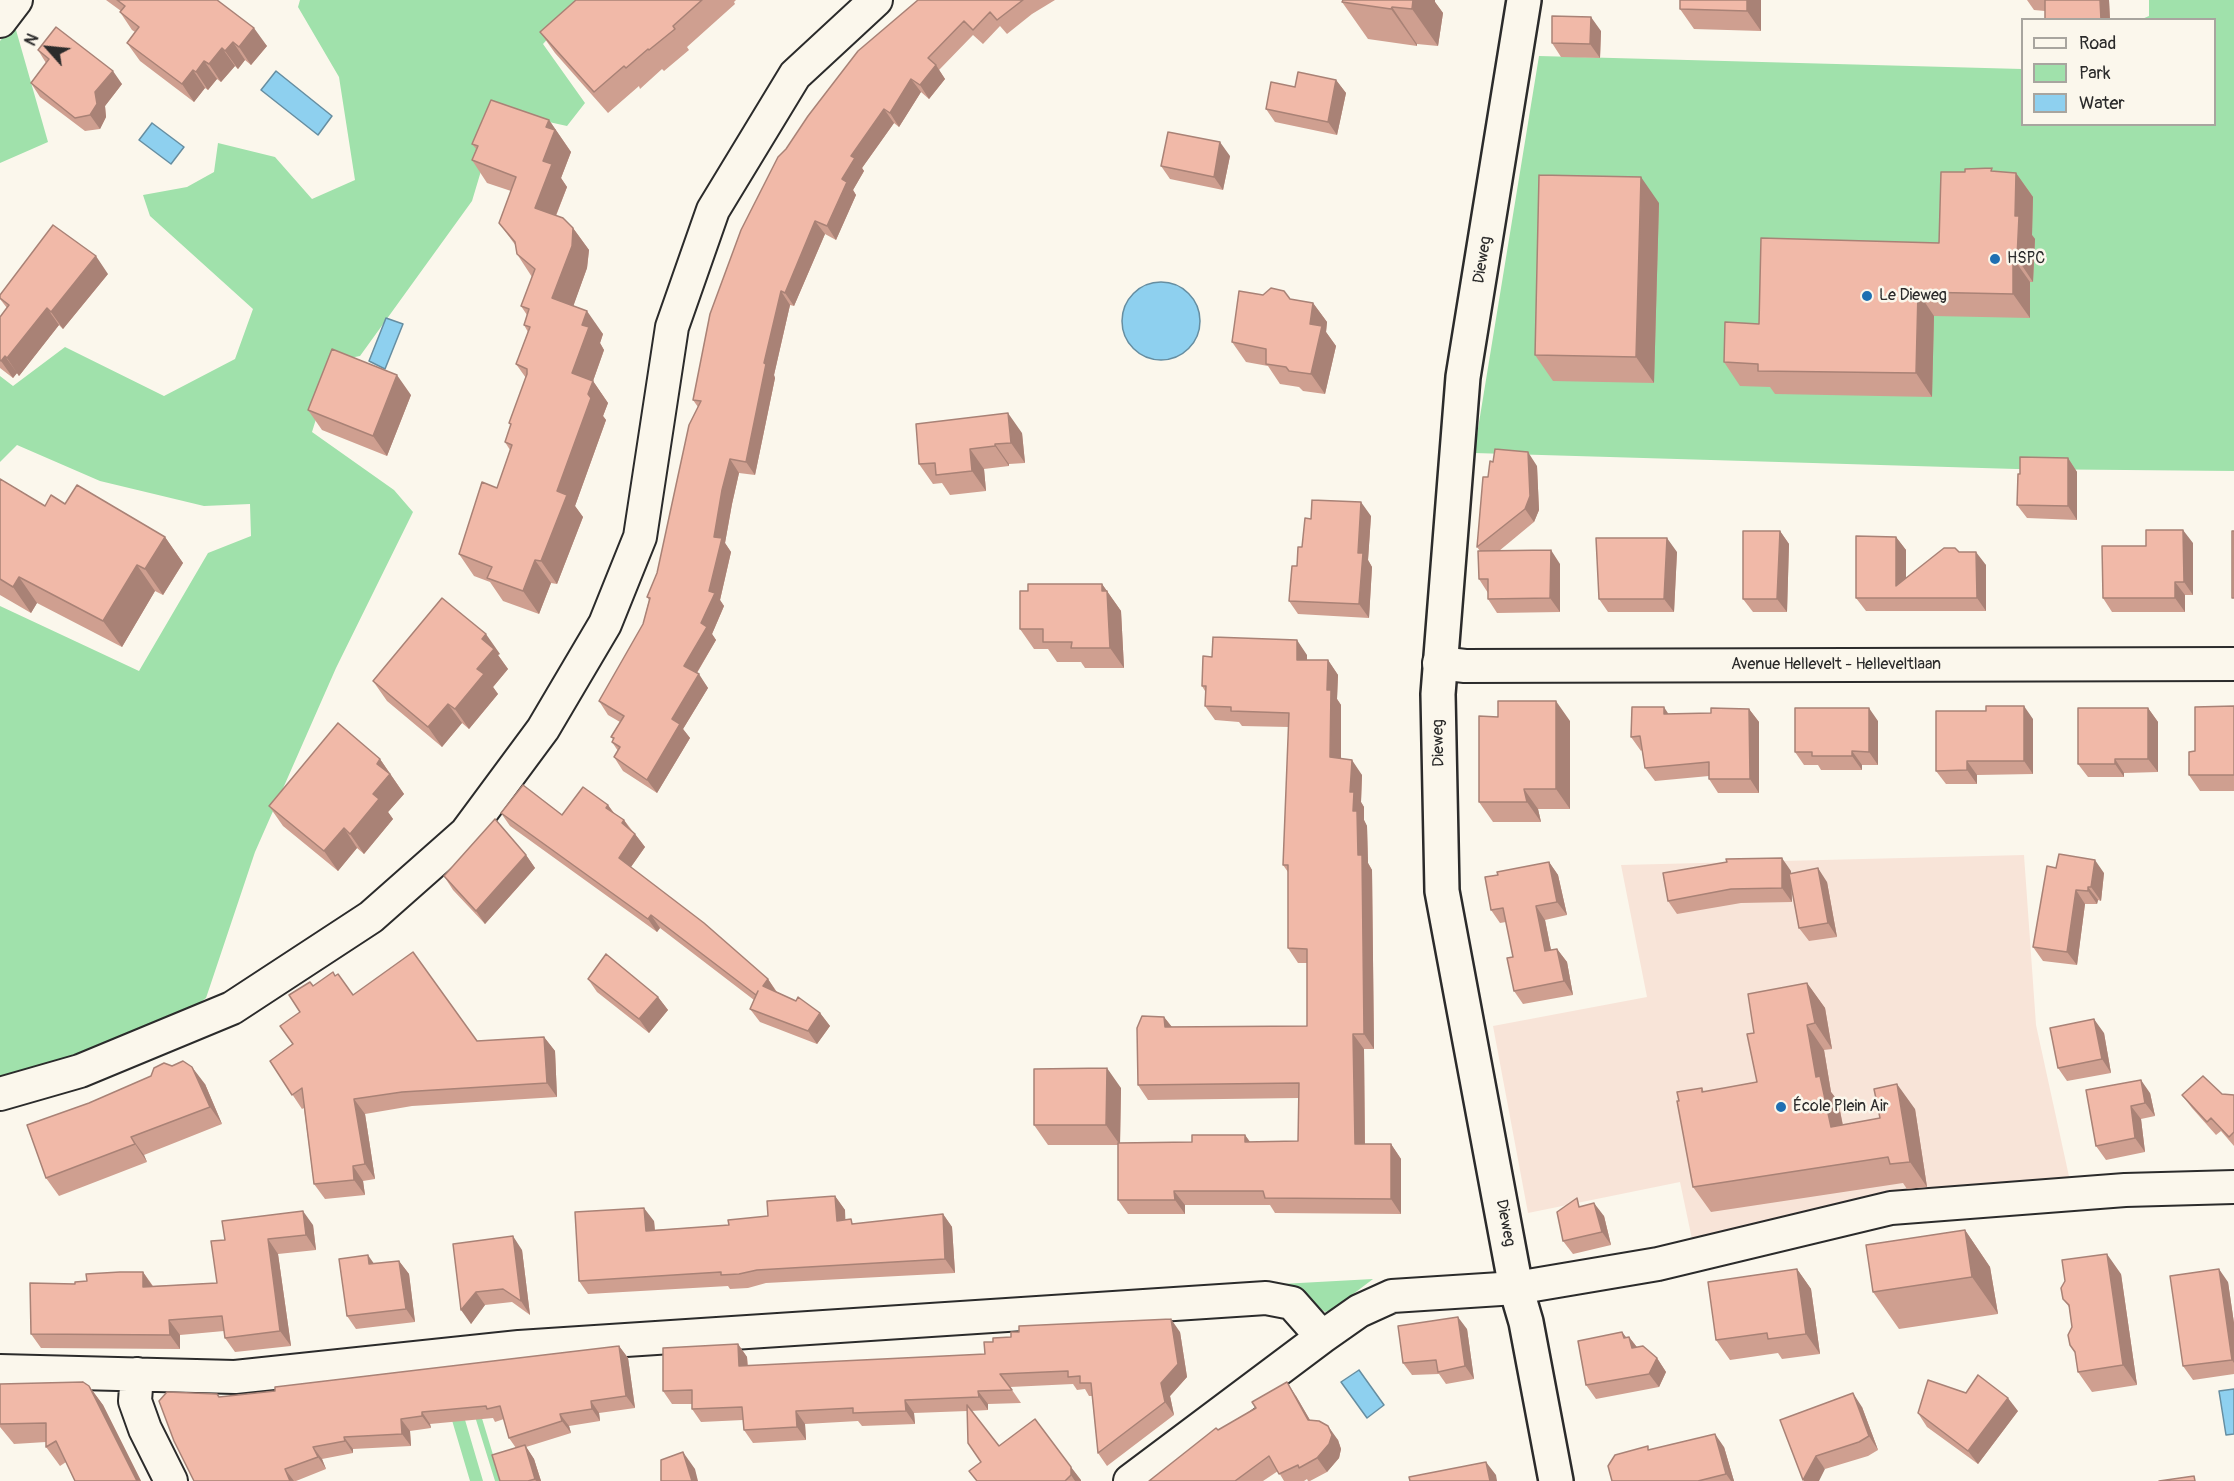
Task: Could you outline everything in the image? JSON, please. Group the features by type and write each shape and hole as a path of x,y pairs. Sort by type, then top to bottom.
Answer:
{"street":[{"path":"0,21 16,0"},
{"path":"0,1094 80,1071 232,1008 371,917 466,833 543,729 605,624 640,537 672,327 713,210 795,75 876,0"},
{"name":"Dieweg","path":"1524,0 1463,377 1439,663 1442,891 1516,1288 1526,1322 1556,1481"},
{"name":"Avenue Hellevelt - Helleveltlaan","path":"1439,663 1465,666 2234,664"},
{"path":"1130,1481 1322,1337 1359,1311 1392,1296 1516,1288 1658,1264 1891,1208 2125,1190 2234,1187"},
{"path":"0,1371 235,1377 531,1346 1266,1298 1292,1303 1322,1337"},
{"path":"137,1374 135,1401 145,1429 171,1481"}],"shaded area":[{"name":"École Plein Air","path":"2024,855 2036,1025 2070,1181 1693,1244 1680,1182 1528,1213 1493,1026 1647,997 1621,865"}],"green space":[{"path":"300,0 583,0 543,44 585,103 567,126 499,111 472,201 360,356 334,361 312,432 394,490 413,512 336,668 255,852 206,998 169,1025 0,1081 0,606 139,671 208,553 251,536 250,504 204,506 100,481 17,445 0,462 0,376 13,386 65,347 164,396 235,359 253,309 150,216 143,195 187,187 214,172 218,143 275,157 312,199 355,180 339,77 298,7"},
{"name":"Le Dieweg","path":"2149,0 2234,0 2234,471 2016,469 1474,453 1539,56 2021,69 2021,126 2216,126 2216,18 2144,18 2149,16"},
{"path":"14,23 48,142 0,163 0,41"},
{"path":"1373,1279 1332,1310 1325,1312 1297,1289 1281,1284"},
{"path":"474,1392 501,1481 495,1481 468,1394"},
{"path":"458,1396 483,1481 470,1481 446,1400"}],"water":[{"path":"276,71 332,116 318,135 261,90"},
{"path":"152,123 184,147 171,164 139,140"},
{"path":"1153,282 1169,282 1183,288 1194,299 1200,313 1200,329 1194,343 1183,354 1169,360 1153,360 1139,354 1128,343 1122,329 1122,313 1128,299 1139,288"},
{"path":"386,318 403,324 385,369 369,361"},
{"path":"1359,1370 1384,1405 1367,1418 1341,1382"},
{"path":"2234,1389 2234,1434 2226,1435 2219,1391"}],"building":[{"path":"117,0 217,0 254,28 239,47 233,42 225,51 222,48 209,64 204,61 196,72 193,70 182,84 127,43 139,27 120,12 125,6"},
{"path":"576,0 702,0 673,26 675,29 626,68 624,66 594,92 540,32"},
{"path":"918,0 1023,0 997,20 990,12 973,30 964,21 928,58 936,65 920,85 911,79 890,113 884,109 851,156 855,158 842,179 847,182 827,226 815,221 785,293 781,291 764,363 766,364 746,462 730,459 722,490 714,537 722,538 709,591 715,593 701,623 707,627 684,666 699,674 672,719 680,724 647,780 614,757 620,747 612,742 614,738 611,737 624,716 599,701 643,624 650,598 647,597 657,573 689,425 701,401 693,400 710,314 741,230 778,157 858,51"},
{"path":"1343,0 1413,0 1412,9 1392,7 1391,9 1342,2"},
{"path":"1680,0 1747,0 1747,11 1680,9"},
{"path":"2045,0 2100,0 2101,18 2045,18"},
{"path":"1552,16 1591,17 1590,44 1552,43"},
{"path":"56,27 113,71 95,92 97,104 90,115 75,118 31,83 49,59 38,50"},
{"path":"1298,72 1336,80 1328,122 1266,109 1271,82 1295,87"},
{"path":"491,100 549,120 546,127 555,130 543,161 552,164 535,208 563,218 573,228 572,246 552,298 587,311 582,325 589,327 572,373 593,381 588,394 591,398 557,491 567,495 541,561 535,560 523,591 487,578 492,567 459,554 482,482 497,488 512,445 505,442 511,424 509,423 527,374 527,369 516,364 530,327 524,325 529,309 521,306 535,269 517,254 515,242 499,223 516,177 472,160 478,146 472,144"},
{"path":"1168,132 1220,142 1214,177 1161,166"},
{"path":"1992,168 1991,171 2016,173 2015,216 2019,216 2017,258 2013,258 2013,294 1918,292 1916,373 1758,371 1758,364 1724,362 1725,322 1759,324 1761,238 1939,243 1941,172 1965,172 1965,169"},
{"path":"1539,175 1641,177 1636,357 1535,355"},
{"path":"53,225 96,256 51,312 47,308 7,358 5,356 1,361 0,317 9,305 0,298 0,295"},
{"path":"1271,288 1284,291 1290,299 1313,303 1310,324 1322,326 1311,374 1289,371 1286,367 1266,364 1266,349 1232,342 1239,291 1263,295"},
{"path":"332,349 397,375 373,436 308,410"},
{"path":"1008,413 1011,443 970,449 972,471 936,475 935,463 919,464 916,424"},
{"path":"1495,449 1528,452 1530,496 1525,509 1477,547 1483,477 1488,477 1490,461 1493,462"},
{"path":"2020,457 2068,458 2068,506 2017,505"},
{"path":"0,479 45,506 51,495 65,504 77,485 165,537 145,569 137,565 103,621 19,577 13,587 0,579"},
{"path":"1312,500 1361,502 1358,553 1363,553 1359,604 1289,601 1292,566 1297,566 1298,547 1302,547 1305,518 1311,519"},
{"path":"2146,530 2183,530 2184,582 2175,582 2175,598 2103,598 2102,546 2146,546"},
{"path":"1743,531 1780,531 1777,599 1743,599"},
{"path":"2232,531 2234,531 2234,598 2232,598"},
{"path":"1856,536 1896,537 1896,586 1944,548 1955,548 1959,552 1976,552 1977,598 1856,598"},
{"path":"1596,538 1667,538 1664,599 1599,599"},
{"path":"1551,550 1550,598 1488,599 1488,579 1479,579 1478,551"},
{"path":"1028,584 1102,584 1102,591 1107,591 1110,648 1071,648 1072,642 1043,642 1043,629 1020,629 1020,591 1028,591"},
{"path":"442,598 486,634 482,639 494,649 477,669 484,674 455,709 448,704 428,727 373,681"},
{"path":"1213,637 1297,640 1297,660 1328,660 1327,690 1331,690 1330,757 1352,760 1350,792 1354,792 1353,811 1357,811 1358,855 1362,855 1364,1034 1353,1034 1355,1144 1391,1144 1391,1199 1265,1198 1263,1191 1174,1191 1175,1200 1118,1200 1118,1143 1192,1142 1192,1135 1245,1135 1245,1142 1298,1141 1299,1083 1138,1085 1137,1028 1142,1016 1164,1017 1165,1027 1307,1026 1307,949 1288,948 1288,865 1283,865 1289,713 1231,711 1231,707 1205,706 1206,686 1202,686 1203,656 1212,657"},
{"path":"1498,701 1556,701 1556,789 1524,789 1527,802 1479,802 1479,716 1498,717"},
{"path":"1986,706 2024,706 2024,761 1967,761 1967,770 1936,771 1936,711 1986,711"},
{"path":"2234,706 2234,775 2189,775 2189,752 2195,751 2195,707"},
{"path":"1632,707 1664,707 1664,714 1711,713 1711,708 1749,709 1750,779 1709,779 1709,762 1645,768 1640,736 1631,737"},
{"path":"1795,708 1869,708 1869,752 1852,751 1852,756 1812,756 1812,752 1795,752"},
{"path":"2078,708 2148,708 2148,759 2115,759 2115,764 2078,764"},
{"path":"338,723 380,759 377,764 390,774 373,794 379,799 350,834 344,828 324,851 269,806"},
{"path":"523,785 562,815 583,787 608,805 606,808 624,820 622,823 635,834 619,858 704,923 768,979 763,986 796,1001 798,997 820,1013 808,1031 750,1009 758,991 756,995 651,915 648,919 501,813"},
{"path":"495,819 526,855 476,911 444,876"},
{"path":"2059,854 2095,860 2091,887 2088,887 2088,891 2076,890 2067,952 2033,947 2047,866 2056,868"},
{"path":"1782,858 1782,888 1731,889 1668,901 1663,873 1727,862 1726,859"},
{"path":"1549,862 1557,902 1536,906 1545,951 1557,949 1564,981 1514,991 1507,958 1513,957 1503,908 1491,910 1485,877 1498,875 1497,872"},
{"path":"1818,868 1828,923 1799,928 1789,874"},
{"path":"413,952 477,1041 544,1037 547,1083 402,1092 354,1099 365,1164 353,1166 354,1180 314,1184 302,1088 292,1095 270,1061 293,1044 280,1026 300,1012 289,995 310,982 313,986 333,972 335,976 338,974 353,995"},
{"path":"606,954 658,997 639,1019 588,979"},
{"path":"1807,983 1815,1023 1807,1025 1816,1077 1820,1076 1831,1127 1880,1118 1874,1089 1897,1084 1910,1162 1890,1164 1888,1157 1693,1187 1677,1092 1702,1088 1702,1092 1757,1082 1747,1034 1754,1033 1748,994"},
{"path":"2094,1019 2102,1059 2058,1068 2050,1028"},
{"path":"183,1061 192,1067 210,1107 131,1137 135,1144 46,1178 27,1125 89,1103 151,1076 154,1068 164,1063 172,1066"},
{"path":"1107,1068 1106,1125 1034,1125 1034,1069"},
{"path":"2203,1076 2222,1094 2234,1095 2234,1132 2229,1137 2211,1118 2207,1122 2182,1095"},
{"path":"2141,1080 2145,1103 2131,1106 2135,1138 2096,1146 2086,1090"},
{"path":"835,1196 837,1221 851,1219 852,1224 943,1214 945,1259 757,1270 739,1274 721,1275 721,1272 579,1281 575,1212 644,1208 646,1231 729,1225 728,1220 768,1216 767,1201"},
{"path":"1577,1198 1579,1207 1594,1203 1602,1232 1563,1241 1557,1212"},
{"path":"303,1211 306,1235 268,1239 280,1331 225,1338 222,1316 169,1320 170,1335 31,1334 30,1283 75,1284 75,1282 87,1281 86,1274 143,1272 143,1287 217,1283 211,1241 225,1240 222,1221"},
{"path":"1965,1230 1972,1277 1873,1292 1866,1245"},
{"path":"513,1236 521,1301 503,1289 476,1292 461,1310 453,1244"},
{"path":"2107,1254 2123,1365 2078,1372 2075,1352 2070,1345 2068,1335 2072,1327 2069,1305 2063,1299 2061,1288 2065,1281 2062,1260"},
{"path":"368,1255 369,1264 399,1261 406,1309 347,1316 339,1259"},
{"path":"1797,1269 1806,1334 1768,1339 1767,1333 1716,1340 1708,1282"},
{"path":"2219,1269 2232,1360 2183,1366 2170,1276"},
{"path":"1458,1317 1465,1366 1438,1372 1436,1360 1403,1363 1398,1326"},
{"path":"1171,1319 1178,1364 1161,1383 1165,1402 1098,1453 1091,1383 1080,1383 1080,1376 1068,1377 1068,1371 1000,1374 1012,1390 978,1391 979,1397 905,1400 906,1411 853,1413 853,1408 796,1411 797,1427 744,1430 742,1407 692,1409 692,1390 663,1391 663,1348 738,1344 739,1366 985,1354 984,1342 993,1342 993,1338 1011,1337 1011,1332 1019,1332 1019,1326"},
{"path":"1622,1332 1624,1338 1629,1337 1632,1348 1643,1346 1657,1358 1649,1374 1586,1385 1578,1341"},
{"path":"619,1346 626,1396 591,1401 592,1409 560,1414 562,1421 509,1438 500,1406 487,1409 486,1406 422,1412 422,1416 401,1419 402,1434 344,1437 345,1441 313,1447 318,1457 285,1469 290,1481 194,1481 174,1441 159,1401 167,1392 217,1394 219,1397 275,1391 275,1387"},
{"path":"1978,1375 2008,1398 1968,1451 1918,1413 1928,1380 1966,1393"},
{"path":"83,1382 89,1386 137,1481 75,1481 56,1441 46,1447 46,1423 0,1424 0,1384"},
{"path":"1287,1382 1308,1420 1319,1421 1328,1426 1332,1435 1329,1444 1317,1458 1299,1468 1298,1465 1279,1474 1269,1456 1235,1481 1149,1481 1216,1428 1218,1430 1256,1408 1252,1402"},
{"path":"1853,1393 1869,1436 1859,1442 1816,1456 1803,1480 1780,1420"},
{"path":"967,1405 999,1446 1035,1419 1071,1467 1071,1475 1065,1481 977,1481 969,1471 981,1462 968,1443"},
{"path":"1715,1434 1726,1474 1698,1481 1612,1481 1608,1466 1615,1455 1648,1446 1648,1450"},
{"path":"525,1445 535,1479 500,1481 492,1455"},
{"path":"683,1452 692,1481 661,1481 661,1460"},
{"path":"1486,1462 1490,1481 1410,1481 1409,1477"},
{"path":"2194,1476 2195,1481 2159,1481"}],"place":[{"name":"HSPC","path":"1995,259"},
{"name":"Le Dieweg","path":"1867,296"},
{"name":"École Plein Air","path":"1781,1107"}]}
